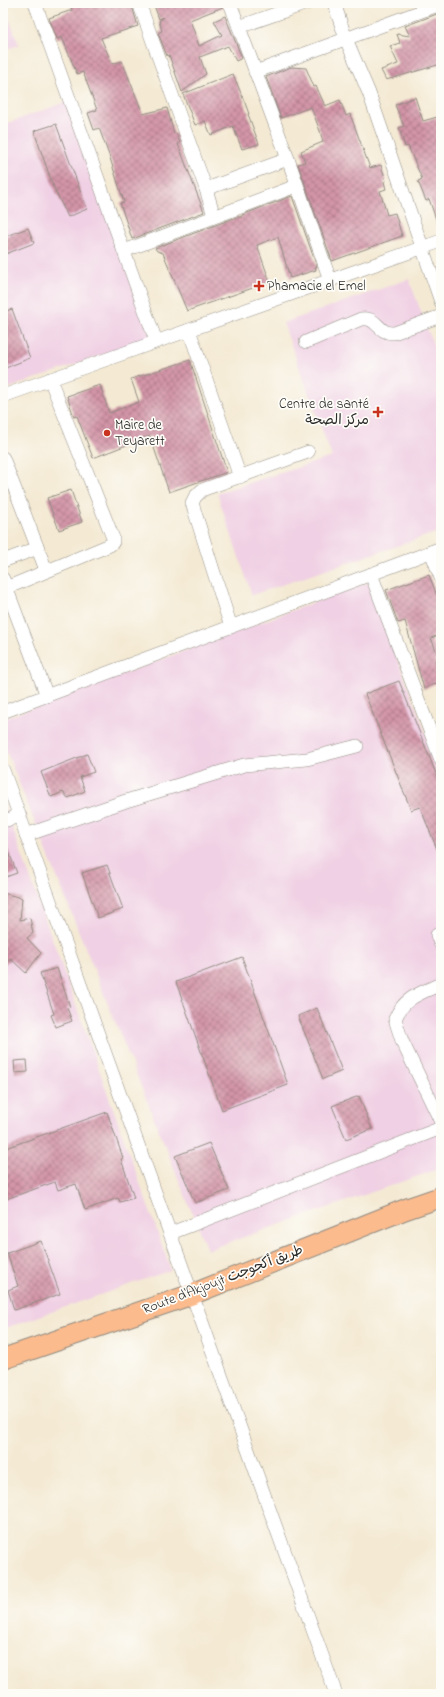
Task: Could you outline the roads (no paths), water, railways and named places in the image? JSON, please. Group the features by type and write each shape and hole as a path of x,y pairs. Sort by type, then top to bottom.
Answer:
{"highway":[{"name":"Route d'Akjoujt طريق أكجوجت","path":"3,1359 193,1294 406,1209 441,1197"}],"street":[{"path":"35,3 156,341"},
{"path":"139,3 206,189 214,216"},
{"path":"230,3 288,159 296,186 330,280"},
{"path":"239,28 307,3"},
{"path":"334,3 346,39 372,100 441,302"},
{"path":"255,72 441,4"},
{"path":"206,189 288,159"},
{"path":"124,251 296,186"},
{"path":"3,396 441,241"},
{"path":"306,342 360,319 368,318 374,320 383,331 394,333 441,316"},
{"path":"189,330 240,477"},
{"path":"46,696 5,583 46,570 110,545 113,542 113,538 50,379"},
{"path":"231,627 192,503 195,497 202,490 308,452"},
{"path":"3,458 46,570"},
{"path":"3,561 38,548"},
{"path":"3,712 436,550 441,578"},
{"path":"371,574 441,760"},
{"path":"26,835 126,801 244,765 307,759 357,746"},
{"path":"3,770 336,1694"},
{"path":"3,821 20,816"},
{"path":"441,984 404,1002 395,1019 402,1041 441,1122"},
{"path":"171,1233 441,1128"}],"place":[{"name":"Phamacie el Emel","path":"259,286"},
{"name":"Centre de santé مركز الصحة","path":"378,412"},
{"name":"Maire de Teyarett","path":"107,433"}]}
